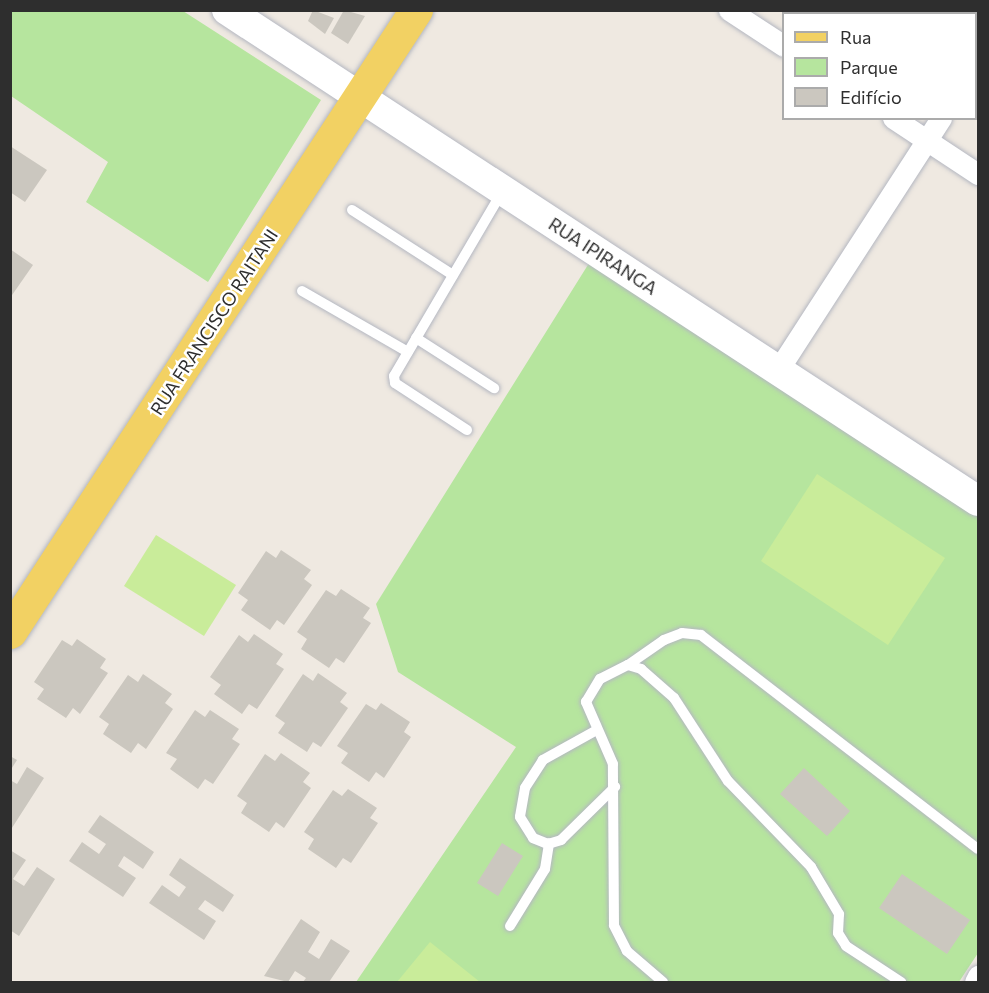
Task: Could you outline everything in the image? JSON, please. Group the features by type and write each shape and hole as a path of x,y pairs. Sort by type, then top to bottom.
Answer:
{"main road":[{"name":"RUA IPIRANGA","path":"227,10 978,501"},
{"name":"RUA FRANCISCO RAITANI","path":"10,632 416,10"}],"street":[{"path":"729,10 782,45"},
{"path":"896,120 978,174"},
{"path":"778,370 941,120"},
{"path":"975,982 978,976"}],"lane":[{"path":"466,430 395,383 408,352 503,190"},
{"path":"352,210 453,275"},
{"path":"302,291 408,352"},
{"path":"416,338 494,388"},
{"path":"663,982 627,951 614,925 615,787 612,764 595,731 586,702 591,688 612,670 628,666 664,640 682,633 701,635 978,849"},
{"path":"628,666 641,669 674,698 728,781 811,867 835,906 838,933 846,945 901,982"},
{"path":"595,731 543,760 525,789 519,805 524,828 549,843 561,840 615,787"},
{"path":"510,926 545,869 549,843"}],"green space":[{"path":"10,11 183,11 321,100 208,282 86,202 108,162 11,96"},
{"path":"591,260 978,515 978,953 959,982 356,982 516,747 398,672 376,604"},
{"path":"817,474 945,558 888,645 761,561"},
{"path":"156,535 236,585 204,636 124,586"},
{"path":"430,942 480,982 397,982"}],"building":[{"path":"313,10 334,18 325,34 308,21"},
{"path":"344,10 365,16 348,44 331,33"},
{"path":"10,146 47,170 25,202 10,192"},
{"path":"10,249 33,265 10,298"},
{"path":"281,550 311,570 304,579 312,585 284,625 277,620 270,630 241,610 248,600 238,593 266,551 276,558"},
{"path":"341,589 370,608 363,618 371,623 344,663 336,658 329,668 301,649 307,639 297,632 326,590 336,596"},
{"path":"254,634 283,654 276,664 284,669 257,709 249,704 242,714 214,694 221,685 210,677 239,635 248,642"},
{"path":"77,639 106,659 100,668 108,673 80,714 73,708 66,718 37,699 44,689 34,682 62,640 72,646"},
{"path":"318,673 347,693 340,702 348,708 321,747 313,742 307,752 278,733 285,723 275,716 303,674 313,681"},
{"path":"143,674 172,694 165,703 173,709 146,749 138,743 131,753 103,734 109,724 99,717 128,675 138,682"},
{"path":"381,703 410,722 404,732 411,737 384,778 376,772 369,782 341,763 348,753 337,746 366,704 376,710"},
{"path":"195,710 205,717 210,710 239,729 232,739 240,744 213,784 205,779 198,789 170,769 177,759 166,753"},
{"path":"281,753 310,773 303,782 311,788 284,828 276,822 269,832 241,813 247,803 237,796 265,754 275,761"},
{"path":"10,756 17,760 10,771"},
{"path":"27,767 44,778 10,831 10,780 17,784"},
{"path":"804,768 850,811 827,836 780,794"},
{"path":"348,789 377,808 370,818 378,823 351,863 343,858 336,868 308,849 314,839 304,832 333,790 342,796"},
{"path":"100,815 154,852 143,869 124,856 118,866 136,878 123,897 69,861 82,842 99,854 106,844 88,832"},
{"path":"502,843 523,856 498,896 477,883"},
{"path":"10,850 26,860 13,879 24,886 37,867 55,879 19,936 10,930"},
{"path":"180,858 234,895 223,912 205,900 198,909 216,921 204,940 149,903 162,885 179,897 186,887 169,875"},
{"path":"902,874 970,920 947,954 879,908"},
{"path":"301,919 320,932 308,952 319,959 331,939 350,951 329,982 303,982 306,978 295,971 288,982 264,976"}]}
